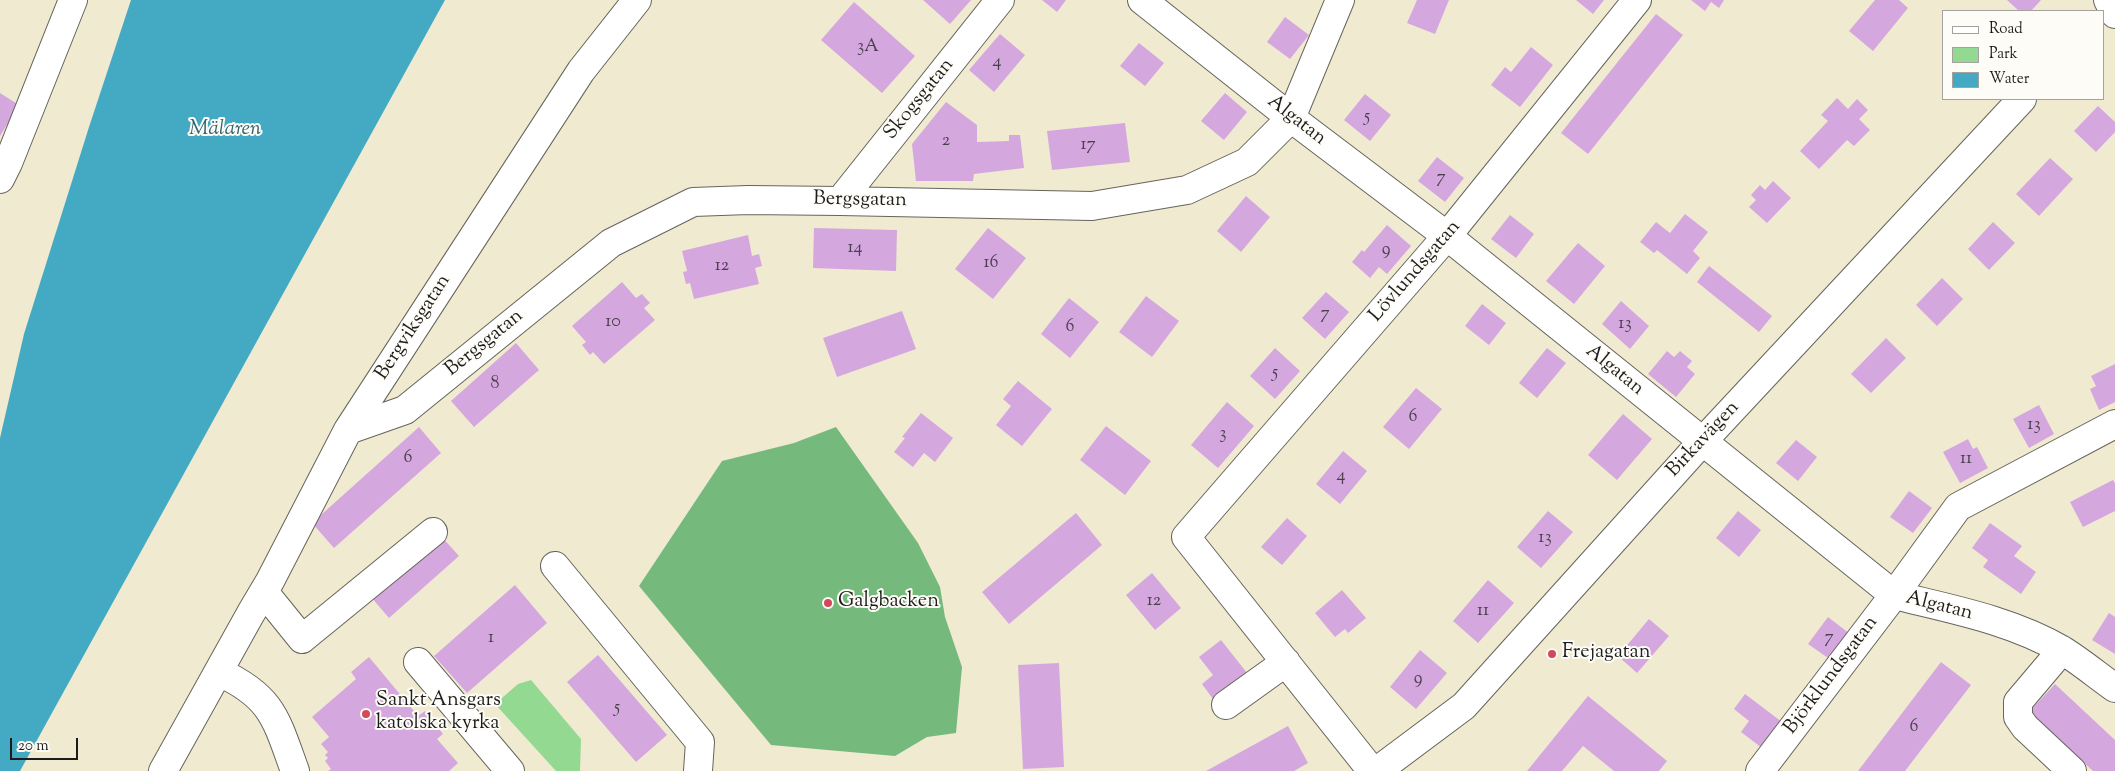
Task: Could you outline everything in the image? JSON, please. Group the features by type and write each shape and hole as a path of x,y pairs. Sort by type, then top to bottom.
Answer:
{"street":[{"path":"0,179 73,0"},
{"name":"Bergviksgatan","path":"163,771 264,592 348,430 581,71 636,0"},
{"name":"Skogsgatan","path":"840,201 1000,0"},
{"name":"Algatan","path":"1142,0 1291,118 1447,236 1894,595 1975,615 2029,634 2062,650 2115,688"},
{"name":"Bergsgatan","path":"348,430 405,410 612,243 692,202 748,200 1092,206 1188,190 1247,162 1291,118 1340,0"},
{"name":"Lövlundsgatan","path":"1286,662 1186,537 1447,236 1637,0"},
{"name":"Birkavägen","path":"1378,771 1464,706 1702,442 2021,100"},
{"name":"Björklundsgatan","path":"1760,771 1894,595 1958,507 2115,424"},
{"path":"264,592 306,644 433,532"},
{"path":"555,566 700,742 698,771"},
{"path":"2062,650 2018,702 2018,717 2025,727 2072,771"},
{"path":"418,662 510,771"},
{"path":"1226,705 1286,662 1372,771"},
{"path":"219,672 243,683 260,698 277,720 295,771"}],"green space":[{"path":"836,427 918,543 940,587 945,617 962,667 956,733 927,737 895,756 771,745 639,586 722,461 794,443"},
{"path":"531,680 581,739 580,771 556,771 495,704 518,684"}],"water":[{"name":"Mälaren","path":"131,0 445,0 20,771 0,771 0,438 24,334"}],"building":[{"path":"923,0 971,0 950,24"},
{"path":"1042,0 1066,0 1057,12"},
{"path":"1417,0 1449,0 1435,34 1407,23"},
{"path":"1576,0 1604,0 1593,14"},
{"path":"1691,0 1724,0 1719,8 1711,2 1705,11"},
{"path":"1875,0 1899,0 1908,8 1873,51 1849,31"},
{"path":"2007,0 2041,0 2032,10 2018,10"},
{"path":"854,2 915,56 882,93 821,40"},
{"path":"1656,14 1683,35 1588,154 1561,133"},
{"path":"1285,17 1309,35 1290,59 1267,42"},
{"path":"1000,34 1025,55 994,92 969,70"},
{"path":"1139,43 1164,63 1145,86 1120,66"},
{"path":"1531,47 1553,65 1520,107 1491,85 1505,67 1511,72"},
{"path":"0,93 19,105 0,136"},
{"path":"1225,93 1247,112 1224,140 1201,121"},
{"path":"1365,94 1391,115 1370,141 1344,120"},
{"path":"1837,98 1848,109 1857,99 1868,110 1859,119 1870,130 1854,146 1847,140 1819,169 1800,151 1828,121 1821,115"},
{"path":"946,102 977,125 977,142 1009,141 1009,135 1020,135 1024,168 974,174 973,181 916,181 912,144"},
{"path":"2098,106 2115,122 2115,132 2096,152 2074,131"},
{"path":"1125,123 1130,162 1052,170 1047,131"},
{"path":"1437,157 1464,178 1445,202 1418,181"},
{"path":"2050,158 2073,179 2039,216 2016,194"},
{"path":"1773,181 1791,198 1767,223 1749,207 1756,200 1751,195 1760,185 1765,190"},
{"path":"1246,196 1270,217 1241,252 1217,231"},
{"path":"1685,214 1708,232 1693,251 1700,258 1687,274 1657,250 1654,253 1640,242 1656,222 1670,233"},
{"path":"1510,215 1534,234 1516,258 1491,239"},
{"path":"1993,222 2015,243 1989,270 1968,249"},
{"path":"1387,225 1411,246 1387,274 1379,267 1370,278 1352,262 1362,250 1364,252"},
{"path":"814,228 897,230 896,271 813,268"},
{"path":"988,228 1026,258 993,299 955,269"},
{"path":"748,235 752,256 759,254 762,266 755,268 759,284 694,299 690,283 686,284 683,272 687,271 682,251"},
{"path":"1578,243 1605,266 1574,304 1546,281"},
{"path":"1709,266 1772,316 1759,332 1697,282"},
{"path":"1942,278 1963,299 1937,326 1916,305"},
{"path":"622,282 636,298 642,294 650,303 644,308 655,320 604,364 593,352 590,355 582,345 586,342 572,326"},
{"path":"1326,292 1349,312 1325,339 1302,318"},
{"path":"1146,296 1179,321 1152,357 1119,332"},
{"path":"1069,298 1099,322 1070,358 1041,334"},
{"path":"1621,301 1649,326 1630,349 1602,324"},
{"path":"1482,304 1506,323 1489,345 1465,326"},
{"path":"902,311 916,349 837,377 823,338"},
{"path":"1886,338 1906,358 1871,393 1851,374"},
{"path":"516,343 539,370 474,427 451,401"},
{"path":"1275,348 1300,371 1275,399 1250,376"},
{"path":"1547,348 1566,363 1537,398 1519,383"},
{"path":"1667,351 1674,357 1680,351 1692,361 1687,367 1695,374 1676,397 1648,374"},
{"path":"2115,364 2115,402 2099,410 2090,389 2096,386 2091,376"},
{"path":"1018,381 1052,409 1022,446 996,425 1011,406 1003,399"},
{"path":"1416,388 1442,409 1409,449 1383,427"},
{"path":"1227,402 1254,426 1218,468 1191,445"},
{"path":"2039,405 2054,434 2029,448 2013,419"},
{"path":"921,413 953,438 935,462 924,453 913,467 894,452 905,438 902,437"},
{"path":"1623,414 1652,439 1617,480 1588,455"},
{"path":"1106,426 1151,461 1125,495 1080,460"},
{"path":"419,427 441,453 334,548 312,523"},
{"path":"1968,439 1973,449 1977,447 1988,468 1960,483 1943,452"},
{"path":"1796,440 1817,457 1798,481 1776,463"},
{"path":"1343,451 1367,471 1340,504 1316,484"},
{"path":"2113,480 2115,483 2115,511 2083,527 2070,502"},
{"path":"1909,491 1932,508 1913,533 1890,517"},
{"path":"1548,511 1573,532 1541,568 1517,547"},
{"path":"1738,511 1761,530 1739,557 1716,538"},
{"path":"1076,513 1102,545 1009,624 982,592"},
{"path":"1287,518 1307,536 1282,565 1261,547"},
{"path":"1990,523 2022,546 2014,556 2036,572 2021,594 1983,567 1988,560 1972,548"},
{"path":"440,535 459,556 389,618 371,597"},
{"path":"1152,573 1181,608 1155,630 1126,595"},
{"path":"1488,580 1514,603 1478,643 1453,621"},
{"path":"515,585 547,623 467,693 434,656"},
{"path":"1342,590 1366,618 1348,633 1345,629 1335,637 1315,613"},
{"path":"2109,613 2115,617 2115,654 2092,640"},
{"path":"1828,617 1850,634 1831,660 1808,644"},
{"path":"1649,619 1669,636 1637,673 1618,656"},
{"path":"1221,640 1247,673 1213,699 1202,684 1213,675 1199,657"},
{"path":"1420,650 1447,673 1416,709 1390,687"},
{"path":"598,655 667,735 636,762 567,682"},
{"name":"Sankt Ansgars katolska kyrka","path":"369,657 418,716 425,711 443,734 437,739 458,763 449,771 328,771 331,769 325,761 328,758 325,755 328,752 321,744 329,737 312,717 356,679 351,672"},
{"path":"1941,662 1971,685 1905,771 1858,771"},
{"path":"1059,663 1064,767 1023,769 1018,665"},
{"path":"2055,684 2115,740 2115,771 2093,771 2029,712"},
{"path":"1745,694 1782,722 1762,748 1741,732 1749,721 1734,709"},
{"path":"1588,696 1667,761 1659,771 1614,771 1583,746 1562,771 1527,771"},
{"path":"1288,726 1308,763 1294,771 1206,771"}],"place":[{"name":"Galgbacken","path":"828,603"},
{"name":"Frejagatan","path":"1552,654"},
{"name":"Sankt Ansgars katolska kyrka","path":"366,714"}]}
